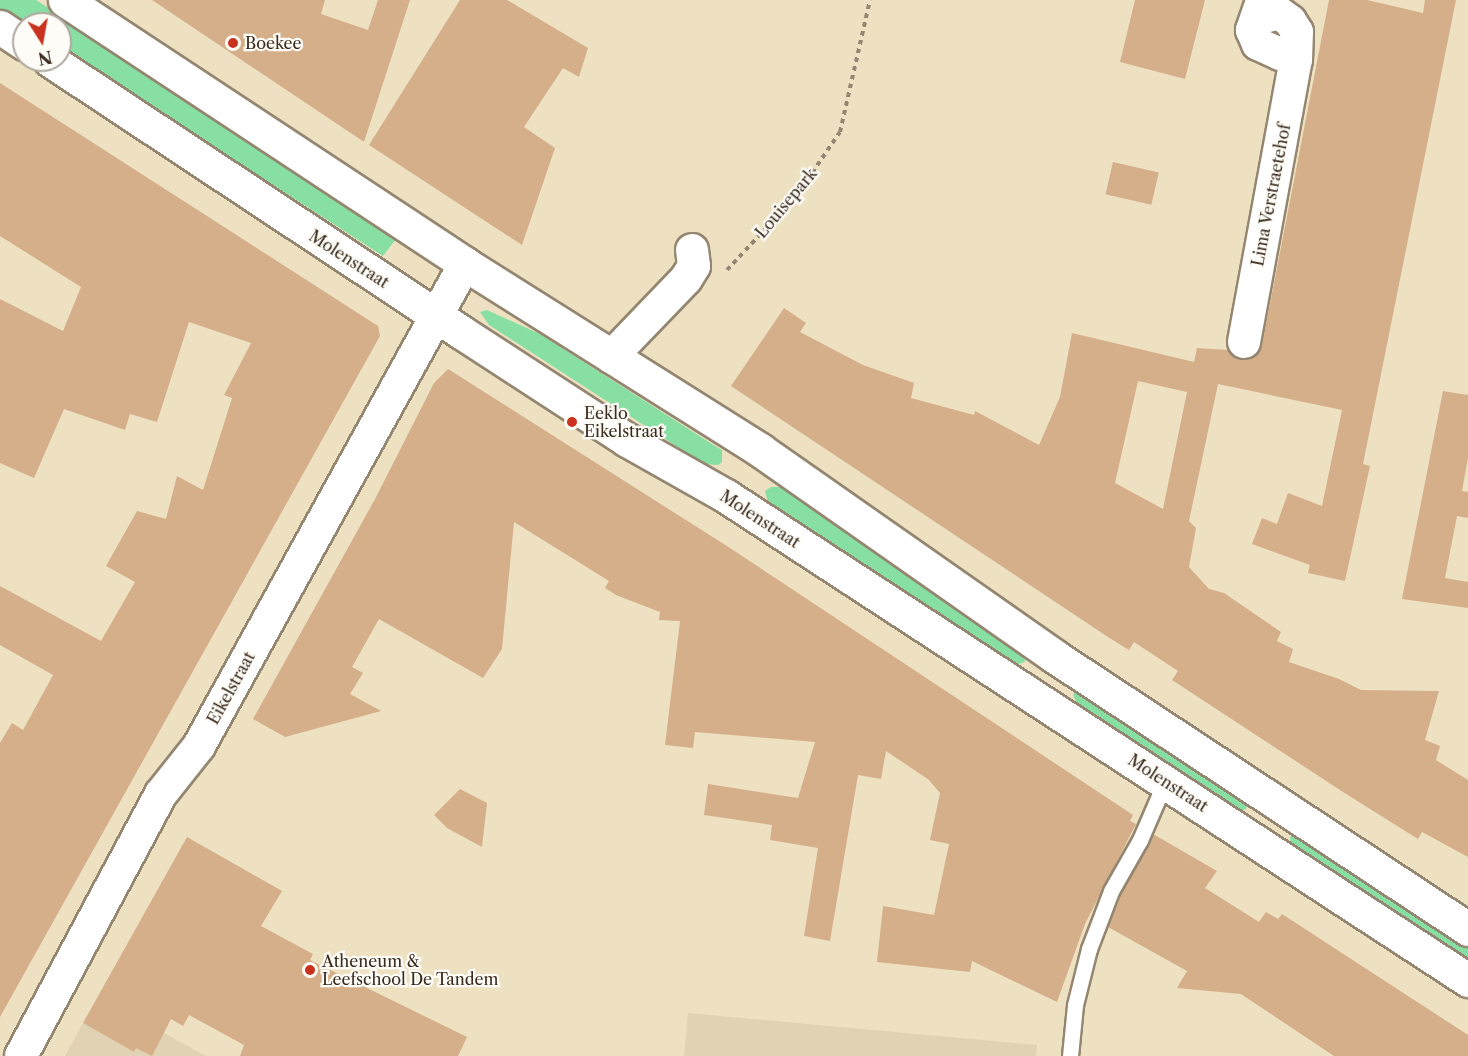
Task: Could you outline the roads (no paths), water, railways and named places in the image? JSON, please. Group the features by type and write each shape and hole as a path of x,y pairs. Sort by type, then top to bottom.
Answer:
{"main road":[{"path":"65,0 465,264 760,450 1054,656 1468,930"},
{"name":"Molenstraat","path":"68,72 627,440 726,496 1468,980"}],"street":[{"name":"Lima Verstraetehof","path":"1244,342 1296,60 1294,47 1280,54 1257,44 1252,30 1260,10"},
{"path":"611,357 686,279 694,266 692,250"},
{"name":"Eikelstraat","path":"21,1056 161,794 199,746 465,264"}],"lane":[{"path":"1070,1056 1075,1005 1089,949 1111,891 1140,840 1166,782"}],"place":[{"name":"Boekee","path":"233,43"},
{"name":"Eeklo Eikelstraat","path":"572,422"},
{"name":"Atheneum & Leefschool De Tandem","path":"310,970"}]}
